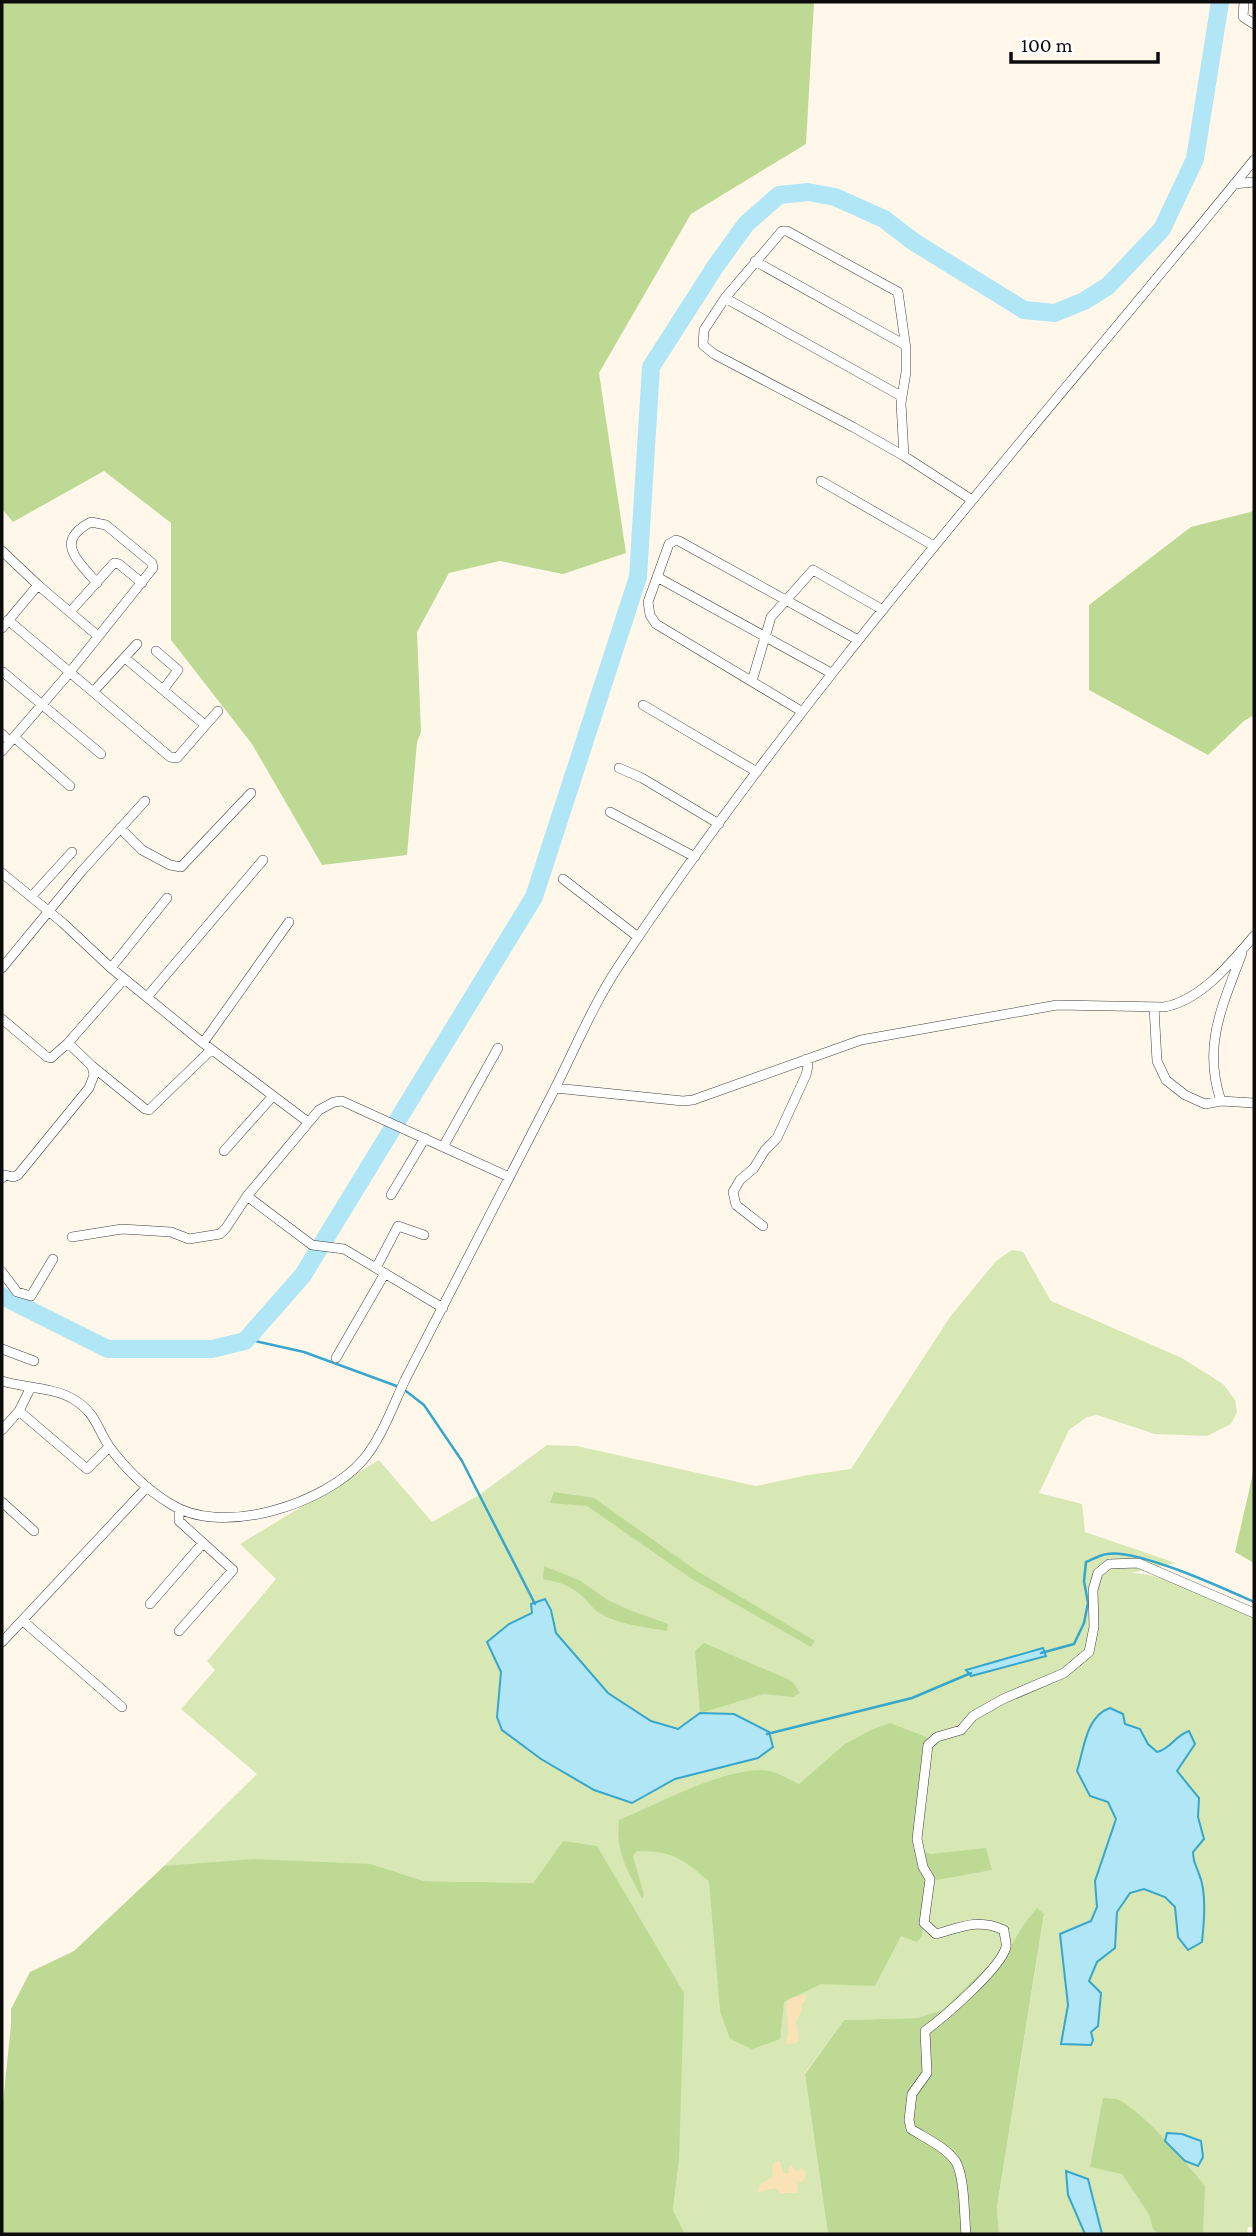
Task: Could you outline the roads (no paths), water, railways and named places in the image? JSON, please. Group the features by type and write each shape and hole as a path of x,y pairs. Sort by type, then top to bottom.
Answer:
{"street":[{"path":"1244,2 1243,17 1254,24"},
{"path":"2,1381 58,1393 83,1405 99,1425 109,1447 147,1487 179,1510 208,1516 241,1517 286,1506 318,1493 340,1480 362,1461 377,1442 405,1380 603,991 638,937 831,673 1254,160"},
{"path":"1234,184 1254,182"},
{"path":"904,456 901,396 906,369 898,292 787,231 781,232 725,298 702,333 702,343 707,349 904,456 972,500"},
{"path":"755,261 905,345"},
{"path":"725,298 901,396"},
{"path":"821,481 934,546"},
{"path":"2,751 70,672 153,568 152,563 106,526 91,522 77,531 70,547 97,583"},
{"path":"802,711 656,624 648,606 670,544 676,540 858,640"},
{"path":"2,551 98,636"},
{"path":"71,612 116,563 142,583"},
{"path":"752,681 771,617 814,570 883,610"},
{"path":"657,578 831,673"},
{"path":"38,585 5,624 70,672 173,758 177,758 218,711"},
{"path":"93,692 137,644"},
{"path":"156,651 178,670 163,690"},
{"path":"125,657 205,725"},
{"path":"3,672 101,754"},
{"path":"643,705 757,772"},
{"path":"2,734 12,739 70,786"},
{"path":"619,768 658,787 719,824"},
{"path":"120,828 142,850 170,865 181,867 251,793"},
{"path":"2,968 81,872 145,801"},
{"path":"610,812 695,857"},
{"path":"31,897 72,852"},
{"path":"147,997 263,860"},
{"path":"2,873 211,1050 308,1122"},
{"path":"563,879 638,937"},
{"path":"111,968 167,898"},
{"path":"203,1043 289,922"},
{"path":"555,1088 683,1101 700,1098 861,1040 1057,1005 1177,1005 1186,1001 1254,936"},
{"path":"1221,1101 1213,1071 1213,1040 1218,1017 1244,948"},
{"path":"2,952 11,959"},
{"path":"2,1019 48,1058 52,1058 124,979"},
{"path":"1154,1007 1157,1061 1166,1080 1185,1095 1205,1104 1221,1101 1254,1103"},
{"path":"68,1043 92,1066 149,1110 211,1050"},
{"path":"443,1147 498,1048"},
{"path":"763,1226 736,1205 733,1192 740,1180 754,1168 761,1155 780,1134 806,1076 807,1059"},
{"path":"2,1178 5,1175 18,1175 89,1088 94,1074 92,1066"},
{"path":"224,1151 273,1096"},
{"path":"72,1237 122,1229 167,1231 189,1239 220,1234 247,1196 308,1122 326,1105 342,1101 509,1177"},
{"path":"391,1195 425,1138"},
{"path":"247,1196 312,1245 342,1248 443,1308"},
{"path":"376,1268 398,1226 424,1234"},
{"path":"2,1272 17,1292 30,1297 53,1259"},
{"path":"336,1358 385,1273"},
{"path":"2,1349 34,1361"},
{"path":"2,1430 19,1410 31,1387"},
{"path":"19,1410 87,1469 109,1447"},
{"path":"2,1642 147,1487"},
{"path":"2,1502 34,1531"},
{"path":"179,1510 179,1521 233,1571 179,1631"},
{"path":"150,1604 203,1543"},
{"path":"966,2234 961,2181 956,2163 945,2151 911,2129 909,2120 912,2094 927,2073 925,2031 941,2020 993,1968 1006,1947 1004,1930 989,1923 974,1923 936,1934 923,1923 930,1879 923,1867 917,1839 928,1745 937,1737 961,1730 973,1717 1003,1699 1064,1673 1088,1652 1094,1627 1093,1590 1098,1573 1109,1564 1138,1563 1254,1613"},
{"path":"23,1622 122,1707"}],"water":[{"path":"545,1599 551,1610 556,1633 608,1693 651,1721 678,1729 700,1713 734,1714 769,1732 773,1747 758,1758 675,1779 632,1803 594,1790 541,1759 502,1730 497,1717 501,1672 487,1642 509,1624 532,1613 531,1604"},
{"path":"1043,1648 1046,1656 971,1676 966,1670"},
{"path":"1110,1708 1123,1714 1125,1724 1140,1729 1148,1744 1157,1752 1189,1731 1195,1744 1177,1771 1199,1798 1198,1817 1204,1839 1193,1852 1203,1890 1202,1942 1188,1950 1178,1937 1175,1907 1165,1897 1144,1889 1130,1893 1117,1912 1115,1948 1097,1962 1089,1981 1101,1993 1098,2026 1091,2032 1091,2045 1061,2044 1068,2005 1060,1934 1091,1921 1097,1907 1095,1881 1116,1819 1108,1802 1090,1796 1077,1771 1091,1726 1102,1712"},
{"path":"1167,2133 1182,2134 1201,2141 1203,2157 1198,2166 1185,2161 1165,2141"},
{"path":"1066,2171 1088,2179 1102,2234 1085,2234 1068,2195"}],"waterway":[{"path":"2,1296 108,1349 212,1349 245,1341 303,1275 534,897 638,577 651,367 746,224 779,195 808,192 835,197 884,219 914,242 1024,310 1055,313 1084,301 1108,286 1162,229 1195,159 1220,2"},
{"path":"245,1341 304,1352 402,1388 424,1405 462,1461 535,1604"},
{"path":"1041,1653 1074,1644 1084,1623 1088,1603 1084,1581 1086,1562 1104,1555 1120,1554 1159,1563 1254,1602"},
{"path":"767,1734 912,1698 971,1673"}]}
